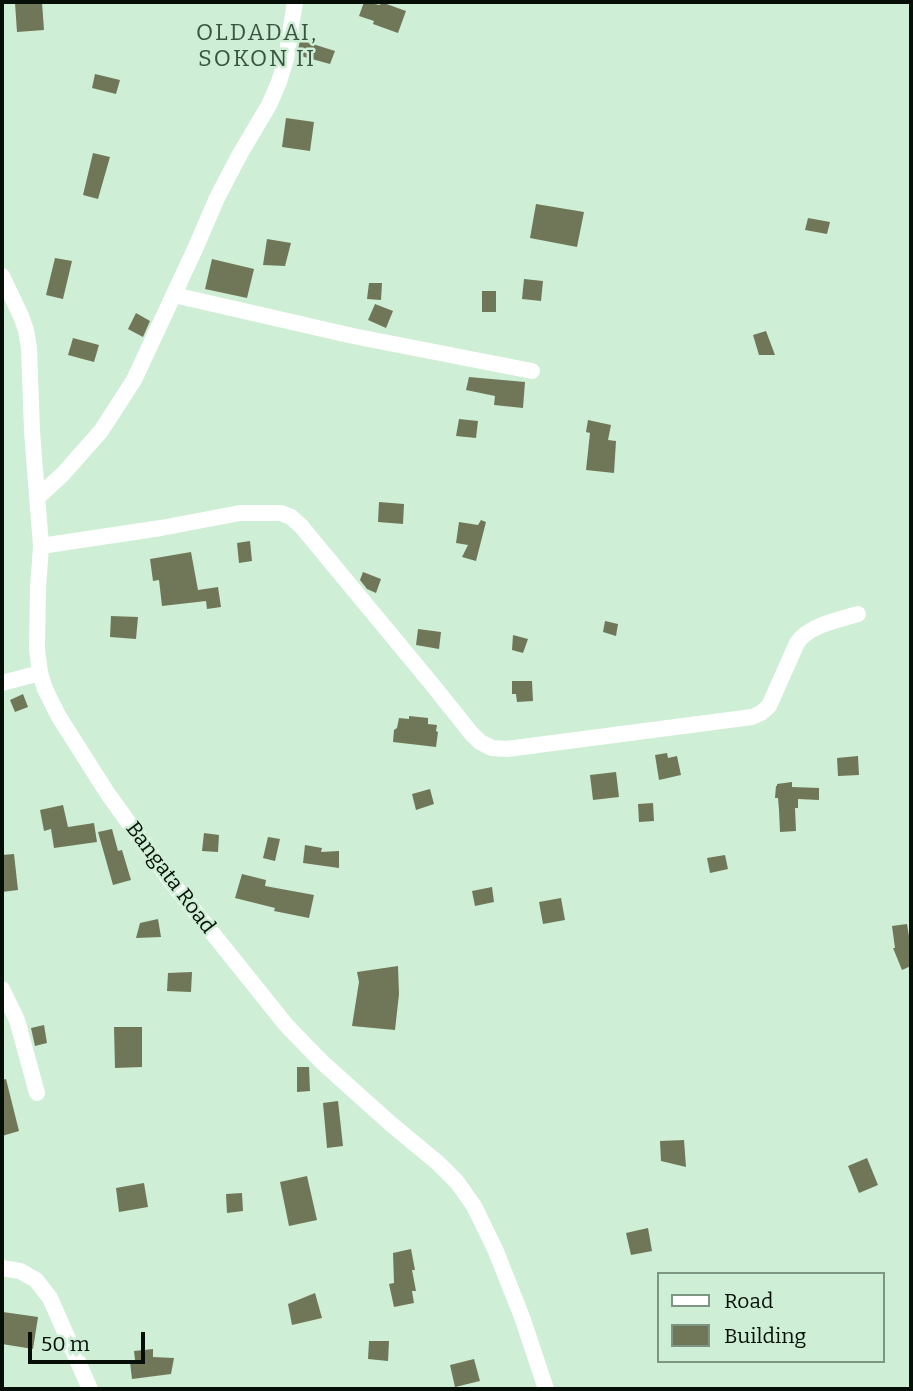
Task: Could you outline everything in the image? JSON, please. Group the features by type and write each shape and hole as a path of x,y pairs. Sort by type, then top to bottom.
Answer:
{"street":[{"path":"38,497 64,474 101,431 134,380 217,198 240,153 270,105 286,60 295,2"},
{"name":"Bangata Road","path":"2,276 21,316 29,348 41,546 37,640 40,673 58,717 115,804 169,879 287,1026 323,1063 439,1163 457,1182 474,1206 495,1249 547,1389"},
{"path":"174,295 353,336 532,371"},
{"path":"41,546 240,513 281,513 291,517 471,733 492,748 507,749 761,713 769,706 802,635 858,614"},
{"path":"2,683 40,673"},
{"path":"2,989 17,1020 37,1093"},
{"path":"2,1268 20,1271 36,1280 50,1298 90,1389"}],"building":[{"path":"42,2 44,30 17,32 15,3"},
{"path":"364,2 380,5 381,2 406,11 398,33 359,16"},
{"path":"300,40 335,51 330,64 297,55"},
{"path":"95,74 120,80 116,94 92,88"},
{"path":"286,118 314,122 310,151 282,147"},
{"path":"93,153 110,157 98,199 83,195"},
{"path":"536,204 584,212 577,247 530,238"},
{"path":"808,218 830,222 827,234 805,230"},
{"path":"267,239 291,243 285,266 263,265"},
{"path":"55,258 72,261 63,299 46,295"},
{"path":"212,259 254,269 247,298 205,289"},
{"path":"524,279 543,281 541,301 522,299"},
{"path":"369,283 382,283 381,300 367,299"},
{"path":"482,291 496,291 496,312 482,312"},
{"path":"375,304 393,311 386,328 368,320"},
{"path":"136,313 150,321 143,337 128,329"},
{"path":"766,331 775,355 759,355 753,335"},
{"path":"73,338 99,345 94,362 68,355"},
{"path":"469,377 525,382 523,408 494,405 495,396 466,390"},
{"path":"459,419 478,421 476,438 456,436"},
{"path":"588,420 611,425 608,440 616,441 614,473 586,470 590,433 586,432"},
{"path":"379,502 404,504 403,524 378,522"},
{"path":"481,520 486,522 476,561 462,557 468,545 456,543 459,522 478,525"},
{"path":"250,541 252,561 239,563 237,543"},
{"path":"191,552 198,590 218,587 221,607 207,609 206,601 162,606 159,580 153,581 150,559"},
{"path":"363,572 381,579 376,593 367,589 360,580"},
{"path":"111,616 138,617 136,639 110,637"},
{"path":"605,621 618,624 616,636 603,632"},
{"path":"418,629 441,632 439,649 416,645"},
{"path":"513,635 528,639 523,653 512,650"},
{"path":"512,681 532,681 533,701 517,702 516,694 512,694"},
{"path":"23,694 28,707 15,712 10,700"},
{"path":"409,716 428,718 428,724 437,725 436,747 393,742 399,718 409,719"},
{"path":"667,753 668,758 677,756 681,775 659,780 655,755"},
{"path":"858,756 859,775 838,776 837,758"},
{"path":"616,772 619,797 593,800 590,775"},
{"path":"792,782 792,787 819,788 819,800 798,799 798,808 795,808 796,831 780,832 776,786"},
{"path":"430,789 434,804 416,810 412,794"},
{"path":"653,803 654,821 639,822 638,804"},
{"path":"63,805 68,827 94,823 97,842 54,848 51,829 44,831 40,810"},
{"path":"112,829 131,880 113,885 98,832"},
{"path":"204,833 219,835 218,852 202,851"},
{"path":"268,837 280,839 275,861 263,858"},
{"path":"305,845 322,848 321,852 339,851 339,868 303,863"},
{"path":"14,854 18,890 2,892 2,855"},
{"path":"725,855 728,869 710,873 707,858"},
{"path":"242,874 266,880 265,886 314,895 309,918 274,911 275,908 235,898"},
{"path":"492,887 494,902 475,906 472,891"},
{"path":"561,898 565,920 543,924 539,902"},
{"path":"158,919 161,937 136,938 140,923"},
{"path":"907,924 911,966 902,970 893,948 892,926"},
{"path":"398,966 399,994 395,1030 352,1026 359,982 357,972"},
{"path":"192,972 191,992 167,991 168,973"},
{"path":"44,1025 47,1043 35,1046 31,1028"},
{"path":"114,1027 142,1027 142,1067 115,1068"},
{"path":"297,1067 309,1067 310,1091 297,1092"},
{"path":"6,1079 19,1131 2,1136 2,1080"},
{"path":"338,1101 343,1146 327,1148 323,1103"},
{"path":"684,1140 686,1167 661,1161 660,1141"},
{"path":"867,1158 878,1185 859,1193 848,1166"},
{"path":"307,1176 317,1220 289,1226 280,1182"},
{"path":"144,1183 148,1207 119,1212 116,1188"},
{"path":"242,1193 243,1211 227,1213 226,1194"},
{"path":"648,1228 652,1251 631,1255 626,1233"},
{"path":"411,1249 415,1270 412,1270 416,1291 412,1291 414,1303 394,1307 389,1284 394,1283 393,1253"},
{"path":"315,1293 322,1318 292,1325 288,1304"},
{"path":"3,1312 38,1317 33,1349 2,1344"},
{"path":"369,1341 389,1341 388,1361 368,1359"},
{"path":"153,1349 153,1357 174,1358 171,1374 132,1379 130,1362 135,1360 134,1351"},
{"path":"474,1359 480,1381 455,1387 450,1365"}],"district":[{"name":"OLDADAI, SOKON II","path":"257,47"}]}
